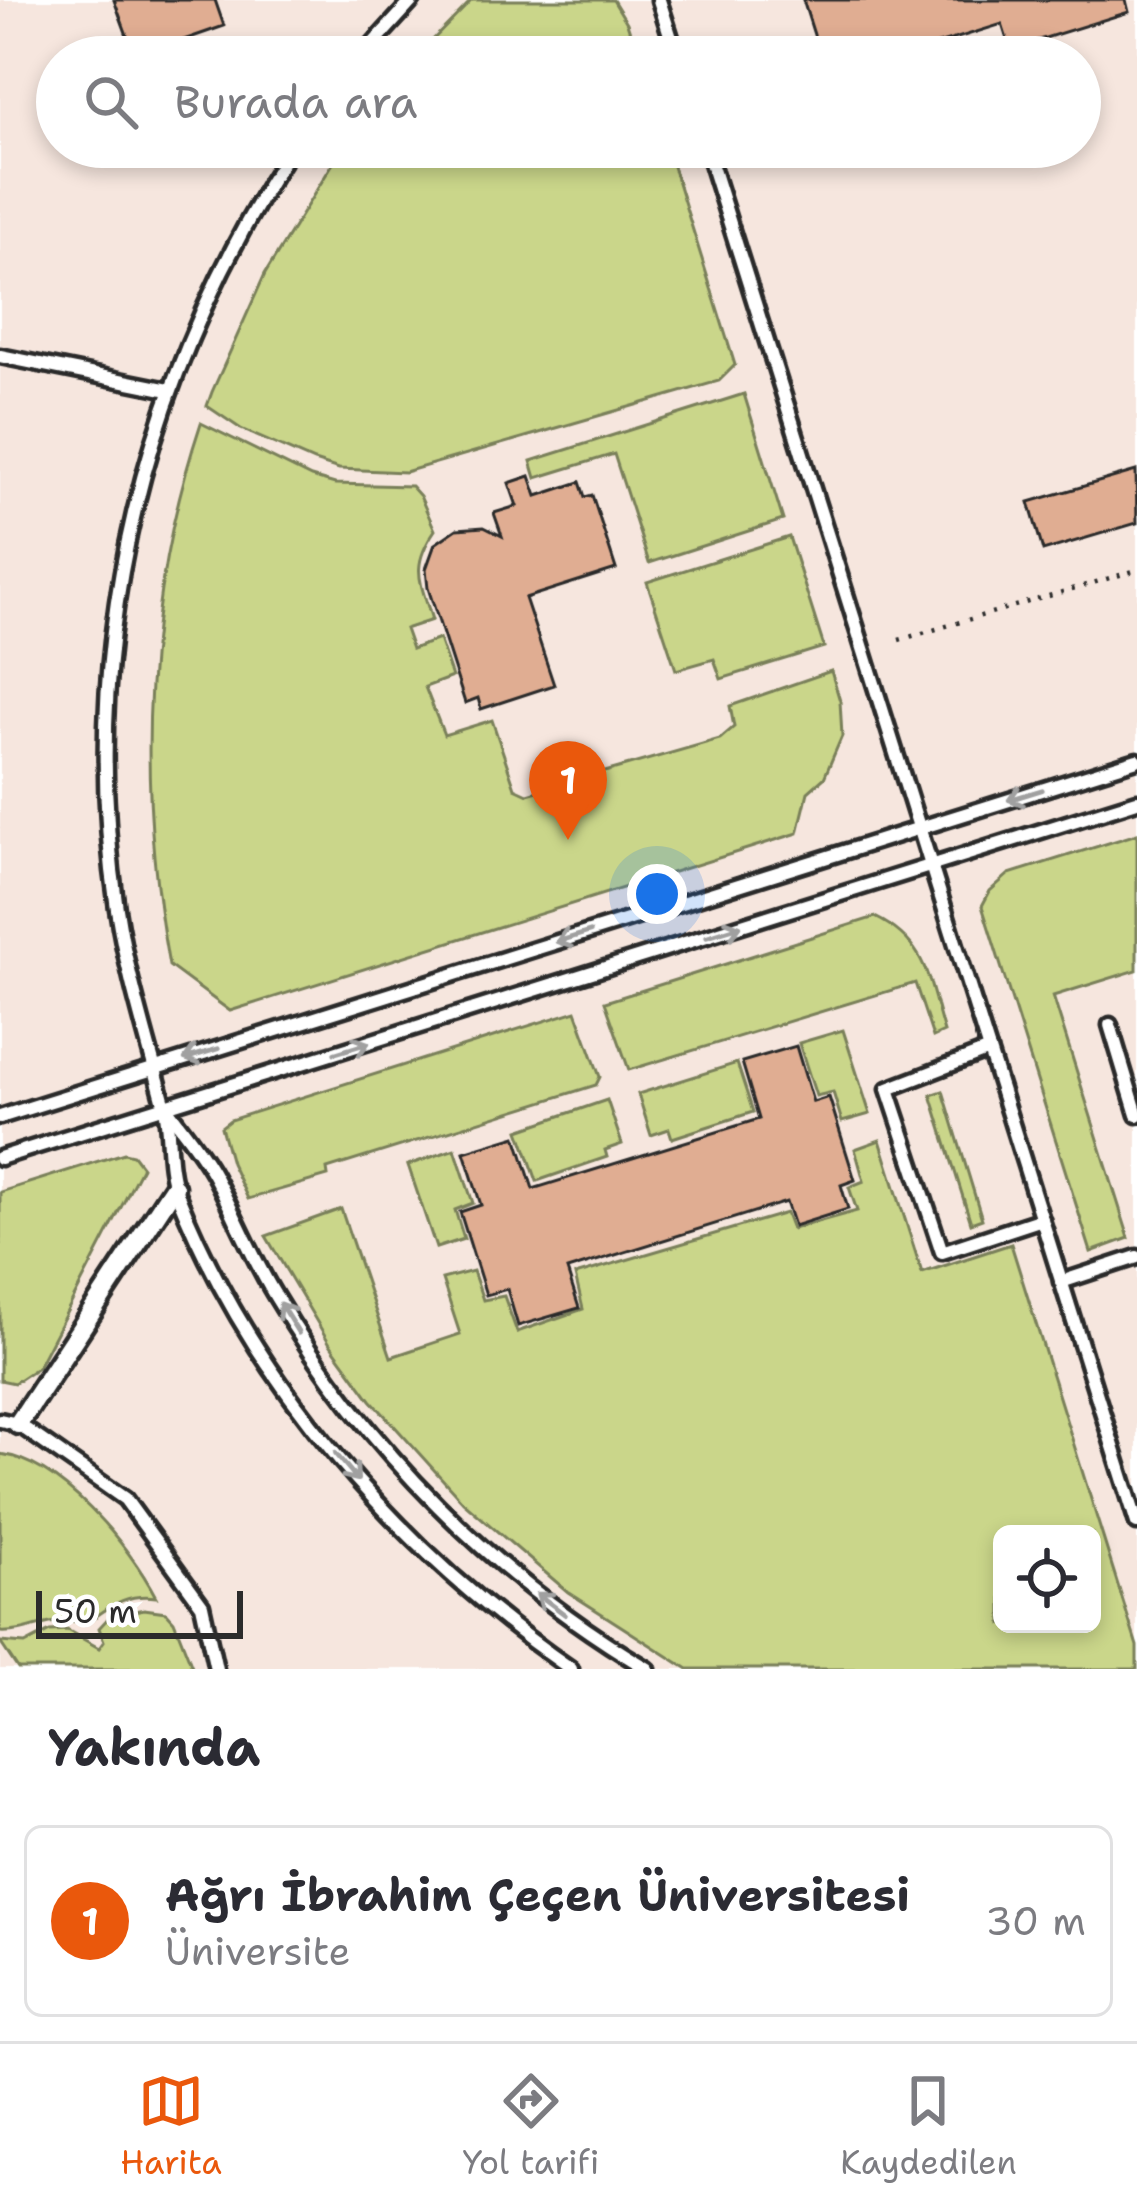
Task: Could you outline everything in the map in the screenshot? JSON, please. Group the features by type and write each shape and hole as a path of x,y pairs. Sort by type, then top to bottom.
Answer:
{"street":[{"path":"9,1422 174,1187"}],"lane":[{"path":"380,36 412,0"},
{"path":"659,0 670,36"},
{"path":"279,168 228,254 169,390 134,506 121,572 107,706 106,773 117,908 129,974 165,1106 174,1187 240,1317 322,1438 420,1546 474,1596 571,1669"},
{"path":"713,168 1137,1523"},
{"path":"0,356 169,390"},
{"path":"0,1118 1137,760"},
{"path":"0,1159 1137,801"},
{"path":"1110,1024 1137,1115"},
{"path":"989,1050 888,1089 942,1252 1042,1219"},
{"path":"165,1106 212,1171 242,1235 313,1356 400,1466 501,1564 624,1663 648,1669"},
{"path":"1061,1282 1137,1257"},
{"path":"9,1422 125,1499 202,1605 216,1669"}],"path":[{"path":"899,640 1137,570"}],"shaded area":[{"path":"0,0 1137,0 1137,1669 0,1669"}],"green space":[{"path":"472,0 613,0 631,36 437,36"},
{"path":"330,168 674,168 735,365 719,381 405,472 339,469 241,429 207,406 265,274"},
{"path":"744,394 783,520 649,563 614,454 536,478 531,461"},
{"path":"201,423 311,477 335,484 411,486 420,496 435,530 420,564 432,620 405,629 412,649 439,639 452,677 425,687 444,735 492,720 515,788 528,794 720,739 734,727 730,706 831,671 840,701 842,736 824,778 808,792 798,833 230,1011 169,966 152,829 150,693 156,625 166,557"},
{"path":"789,537 824,647 721,679 714,659 676,670 647,582"},
{"path":"1137,834 1137,970 1053,996 1129,1238 1091,1252 982,906 1009,874"},
{"path":"875,917 893,927 916,951 944,1032 933,1037 915,983 629,1070 605,1002"},
{"path":"576,1011 600,1077 596,1085 327,1169 328,1176 248,1199 221,1127 230,1120"},
{"path":"843,1030 870,1114 842,1122 833,1092 816,1096 799,1043"},
{"path":"737,1063 753,1112 672,1138 669,1129 651,1135 638,1094"},
{"path":"943,1091 982,1219 971,1223 931,1095"},
{"path":"607,1100 622,1144 605,1150 607,1157 537,1181 519,1130"},
{"path":"880,1140 922,1273 1011,1244 1099,1525 993,1525 993,1633 1101,1633 1101,1531 1137,1646 1137,1669 688,1669 568,1592 463,1502 371,1400 330,1344 266,1236 341,1209 391,1357 460,1334 442,1279 473,1271 483,1300 504,1296 517,1332 583,1309 575,1275 786,1213 792,1229 857,1211 849,1187 864,1181 855,1149"},
{"path":"455,1149 473,1203 455,1210 464,1239 436,1248 408,1165"},
{"path":"124,1153 133,1155 142,1167 38,1367 14,1383 0,1380 0,1192"},
{"path":"0,1454 46,1472 91,1509 129,1554 156,1597 126,1599 85,1624 63,1621 0,1632"},
{"path":"144,1609 166,1612 174,1621 193,1669 18,1669 0,1642 25,1644 50,1631 67,1630 99,1648 104,1641 99,1628 110,1616"}],"building":[{"path":"114,0 215,0 224,26 195,36 127,36"},
{"path":"803,0 1126,0 1129,12 1052,36 1006,36 1002,24 963,36 814,36"},
{"path":"1136,471 1137,523 1043,551 1029,502"},
{"path":"530,476 537,496 580,482 585,497 592,495 616,569 525,598 554,685 481,709 478,698 465,703 426,569 435,544 457,529 484,527 502,536 494,513 517,506 509,483"},
{"path":"796,1046 813,1102 829,1097 855,1180 841,1185 848,1209 794,1226 786,1202 567,1270 579,1308 518,1326 507,1289 486,1295 460,1212 481,1205 464,1152 516,1136 533,1189 759,1119 742,1062"}],"place":[{"name":"Ağrı İbrahim Çeçen Üniversitesi","path":"568,840"}]}
